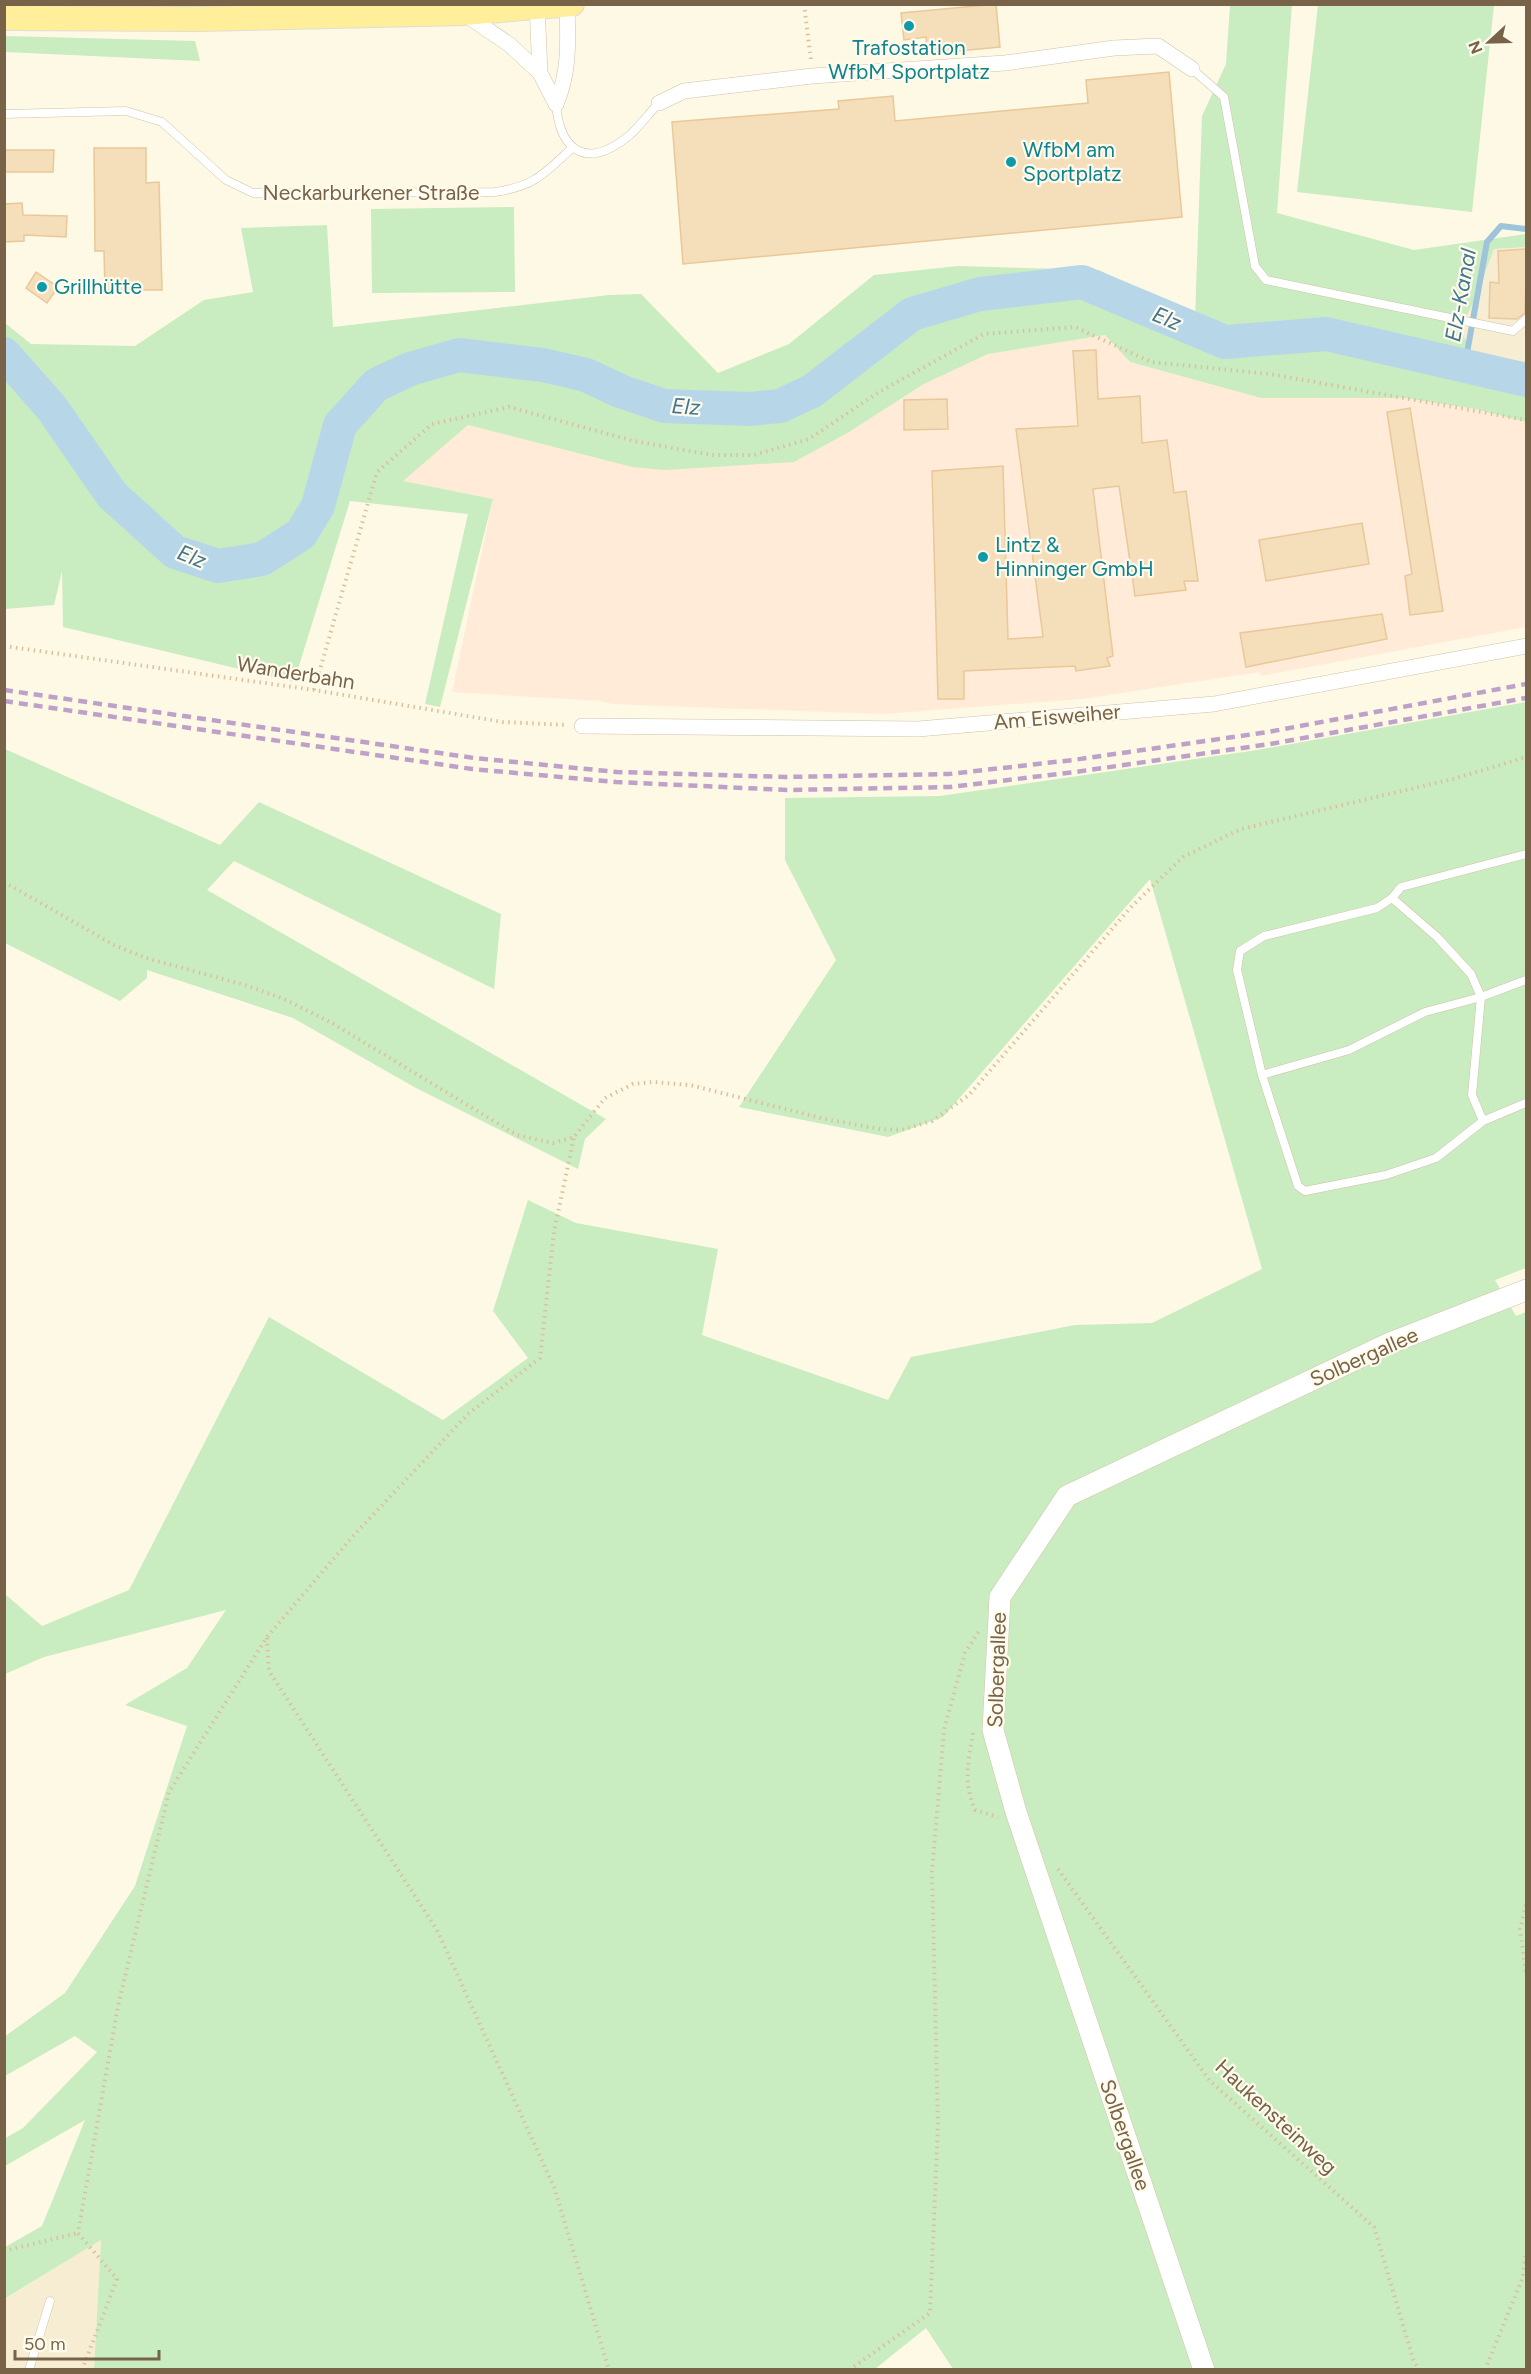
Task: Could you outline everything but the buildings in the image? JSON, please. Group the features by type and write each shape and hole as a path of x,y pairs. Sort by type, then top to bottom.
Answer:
{"main road":[{"path":"4,18 185,20 463,13 572,4"}],"street":[{"path":"556,104 565,83 568,42 567,5"},
{"path":"537,6 540,73"},
{"path":"463,13 510,45 540,73 556,104"},
{"path":"659,103 684,91 812,76 1005,63 1114,48 1158,46 1192,69"},
{"name":"Am Eisweiher","path":"582,726 918,729 1190,706 1527,646"},
{"name":"Solbergallee","path":"1204,2370 1017,1814 993,1730 1000,1597 1067,1496 1389,1343 1527,1290"}],"lane":[{"path":"1192,69 1224,97 1256,266 1266,280 1484,326 1513,330 1527,319"},
{"path":"556,104 561,132 571,149 589,155 606,150 627,137 659,103"},
{"name":"Neckarburkener Straße","path":"4,114 126,111 162,122 226,180 253,193 495,192 517,189 537,180 571,149"},
{"path":"1527,854 1401,887 1392,898 1377,908 1264,936 1240,951 1237,969 1262,1075 1298,1186 1305,1191 1386,1174 1436,1158 1483,1121 1527,1103"},
{"path":"1392,898 1437,937 1471,974 1481,997 1472,1095 1483,1121"},
{"path":"1262,1075 1349,1050 1425,1012 1481,997 1527,980"},
{"path":"29,2370 50,2301"}],"path":[{"path":"804,4 809,41"},
{"path":"314,690 377,472 432,424 509,407 634,441 712,455 754,455 809,439 879,392 984,334 1075,327 1151,362 1270,374 1527,420"},
{"name":"Wanderbahn","path":"4,646 314,690 503,722 582,726"},
{"path":"78,2233 118,2006 170,1792 267,1637 353,1536 468,1414 540,1358 554,1232 574,1137 605,1098 633,1084 653,1082 690,1085 825,1119 879,1129 901,1130 932,1121 969,1095 1130,908 1183,857 1241,829 1454,779 1527,757"},
{"path":"4,882 114,945 146,958 245,985 284,999 332,1023 517,1135 554,1143 574,1137"},
{"path":"849,2370 930,2313 938,2126 933,1860 944,1730 964,1653 982,1625"},
{"path":"267,1637 268,1671 437,1930 554,2187 609,2370"},
{"name":"Haukensteinweg","path":"1052,1861 1210,2081 1374,2227 1413,2359 1419,2370"},
{"path":"1527,1905 1520,1929 1527,1973"},
{"path":"4,2251 78,2233"},
{"path":"78,2233 117,2279 82,2370"},
{"path":"1485,2370 1523,2277 1527,2252"}],"shaded area":[{"path":"1526,247 1526,369 1474,356 1460,329 1475,299 1494,249"},
{"path":"1106,335 1130,362 1261,398 1404,398 1475,409 1526,422 1526,627 1261,676 1260,672 1082,699 882,714 612,704 601,701 452,692 493,499 402,481 468,425 632,467 849,432 924,384 988,354"},
{"path":"101,2240 94,2369 5,2370 5,2299"}],"green space":[{"path":"1292,4 1277,213 1414,250 1526,234 1526,247 1494,249 1475,299 1460,329 1474,356 1526,369 1526,422 1475,409 1404,398 1261,398 1130,362 1105,335 988,354 924,384 849,432 794,462 665,470 632,467 468,425 403,481 493,499 440,707 425,704 468,514 350,501 294,682 63,627 62,571 54,605 5,609 5,323 31,344 135,346 204,300 253,292 241,228 327,225 333,327 609,295 641,294 718,373 789,344 874,275 958,266 1099,270 1195,319 1202,116 1226,64 1230,5"},
{"path":"1318,5 1494,5 1472,212 1297,192"},
{"path":"5,36 195,41 200,61 5,52"},
{"path":"514,207 515,292 372,293 371,209"},
{"path":"1526,702 1526,1268 1495,1280 1516,1316 1526,1312 1526,2369 953,2369 926,2328 875,2369 94,2369 101,2240 4,2299 5,2247 42,2226 85,2120 5,2166 4,2139 23,2128 97,2052 75,2036 5,2076 4,2037 65,1993 135,1886 187,1726 125,1705 187,1668 226,1610 44,1657 5,1674 5,1594 42,1626 129,1590 269,1317 443,1420 528,1358 493,1311 528,1200 576,1223 718,1249 702,1335 888,1400 911,1357 1075,1325 1152,1323 1262,1269 1150,879 943,1117 888,1137 739,1107 836,960 785,860 785,798 940,796 1257,750"},
{"path":"5,749 220,845 259,802 501,914 494,989 234,861 207,890 606,1119 585,1139 578,1169 416,1088 293,1018 147,970 147,978 120,1001 5,943"}],"waterway":[{"name":"Elz-Kanal","path":"1465,364 1487,242 1501,226 1526,229"},
{"name":"Elz","path":"4,354 51,407 112,495 175,552 218,566 262,559 301,534 318,506 340,425 376,385 410,369 459,355 543,365 586,375 620,391 664,406 749,409 780,406 812,391 912,314 980,294 1082,282 1225,342 1326,334 1526,380"}],"railway":[{"path":"4,690 474,758 617,772 786,777 949,774 1073,760 1268,732 1526,684"},
{"path":"4,701 472,769 616,782 787,790 950,787 1075,772 1270,744 1526,698"}],"place":[{"name":"Trafostation WfbM Sportplatz","path":"909,26"},
{"name":"WfbM am Sportplatz","path":"1011,162"},
{"name":"Grillhütte","path":"42,287"},
{"name":"Lintz & Hinninger GmbH","path":"983,557"}]}
